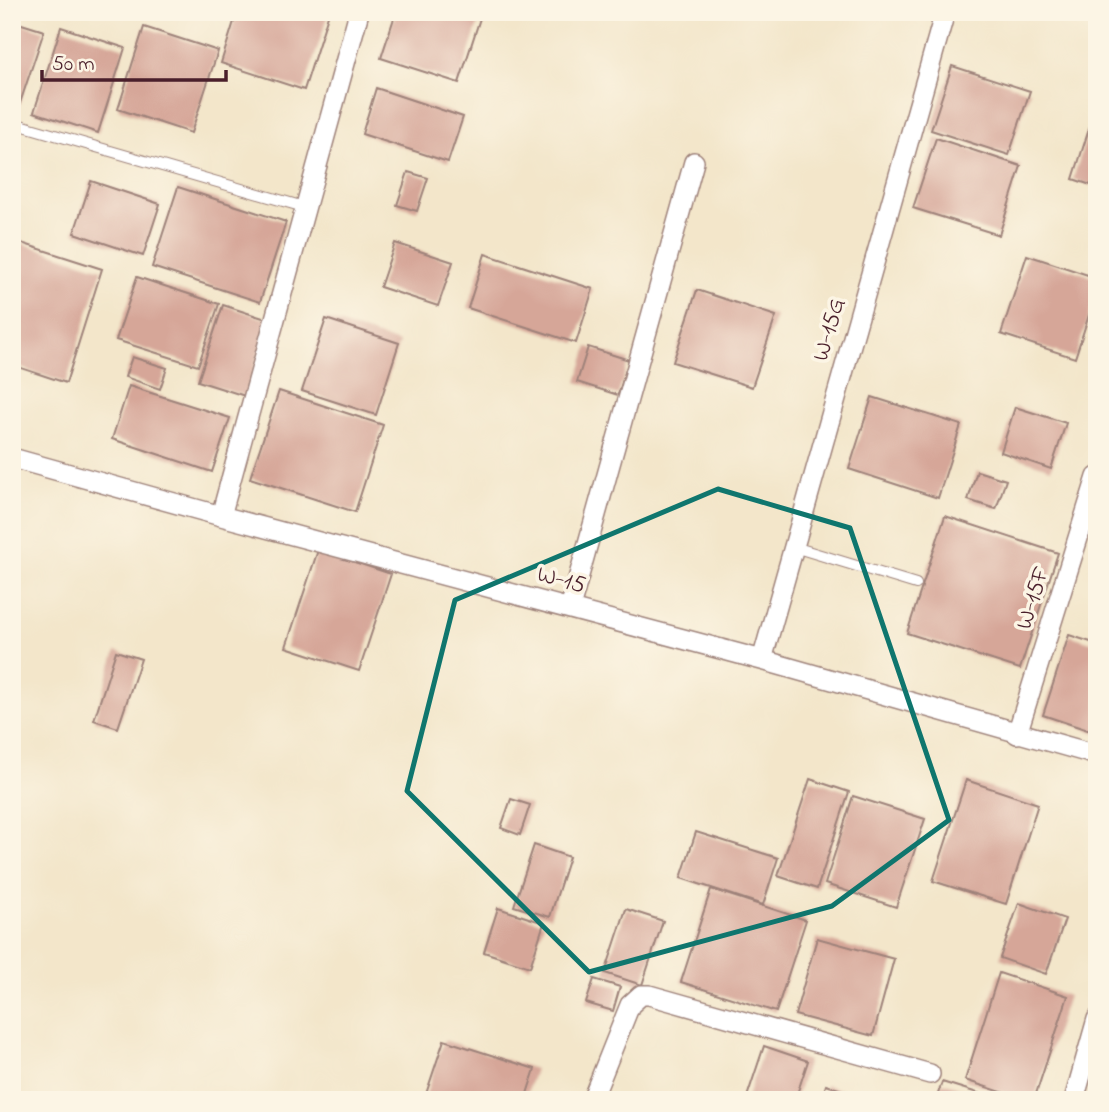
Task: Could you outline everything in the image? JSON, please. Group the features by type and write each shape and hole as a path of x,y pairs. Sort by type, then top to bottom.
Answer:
{"street":[{"path":"221,516 359,12"},
{"name":"W-15G","path":"762,660 945,12"},
{"path":"570,608 694,162"},
{"name":"W-15","path":"12,458 762,660 1097,755"},
{"name":"W-15F","path":"1017,734 1097,477"},
{"path":"592,1100 630,1005 641,995 649,995 930,1074"},
{"path":"1074,1100 1097,1019"}],"lane":[{"path":"17,124 304,207"},
{"path":"794,547 916,584"}],"highlighted area":[{"path":"718,489 850,528 949,820 832,906 589,972 407,791 455,600"}],"building":[{"path":"237,12 329,12 304,90 221,63"},
{"path":"396,12 482,12 459,83 381,58"},
{"path":"12,21 44,31 18,109 12,107"},
{"path":"61,27 125,48 98,133 34,112"},
{"path":"144,27 218,51 191,133 118,109"},
{"path":"952,66 1030,91 1009,155 931,130"},
{"path":"376,88 463,117 448,162 362,134"},
{"path":"1097,107 1097,187 1073,179"},
{"path":"936,138 1021,166 999,235 913,208"},
{"path":"408,172 428,178 417,211 397,205"},
{"path":"91,181 160,204 143,256 74,233"},
{"path":"178,187 286,222 260,302 152,267"},
{"path":"12,240 102,269 66,383 12,365"},
{"path":"395,243 453,262 438,306 380,287"},
{"path":"485,254 593,289 576,343 468,308"},
{"path":"1027,255 1097,278 1097,290 1075,358 1001,334"},
{"path":"137,277 219,304 198,366 116,340"},
{"path":"697,290 776,316 752,387 673,362"},
{"path":"223,305 269,320 245,396 198,381"},
{"path":"326,319 399,343 376,415 302,391"},
{"path":"588,347 629,360 618,395 577,382"},
{"path":"132,357 167,368 160,389 125,377"},
{"path":"129,386 230,418 212,472 112,439"},
{"path":"279,391 383,425 355,512 250,478"},
{"path":"872,397 961,425 938,498 849,469"},
{"path":"1015,407 1066,423 1051,469 1001,452"},
{"path":"977,471 1006,480 996,509 968,500"},
{"path":"945,516 1058,553 1020,669 907,633"},
{"path":"318,550 391,574 359,671 286,647"},
{"path":"1069,635 1097,644 1097,733 1043,715"},
{"path":"116,651 141,659 118,728 94,720"},
{"path":"810,779 849,792 817,889 778,876"},
{"path":"966,780 1038,804 1006,904 933,881"},
{"path":"853,796 925,819 896,907 825,884"},
{"path":"511,799 530,805 520,835 501,828"},
{"path":"696,832 778,858 763,905 681,878"},
{"path":"534,845 569,857 550,917 514,906"},
{"path":"711,889 806,920 776,1012 681,982"},
{"path":"1019,903 1065,919 1046,974 1000,958"},
{"path":"498,908 544,923 530,967 484,952"},
{"path":"626,909 663,921 642,985 605,973"},
{"path":"817,938 894,959 873,1036 795,1015"},
{"path":"999,973 1068,996 1034,1100 1026,1100 965,1080"},
{"path":"594,979 620,987 613,1011 586,1003"},
{"path":"444,1040 535,1069 525,1100 424,1100"},
{"path":"764,1046 808,1061 795,1100 746,1100"},
{"path":"942,1082 997,1099 997,1100 936,1100"},
{"path":"826,1085 871,1099 871,1100 821,1100"}]}
